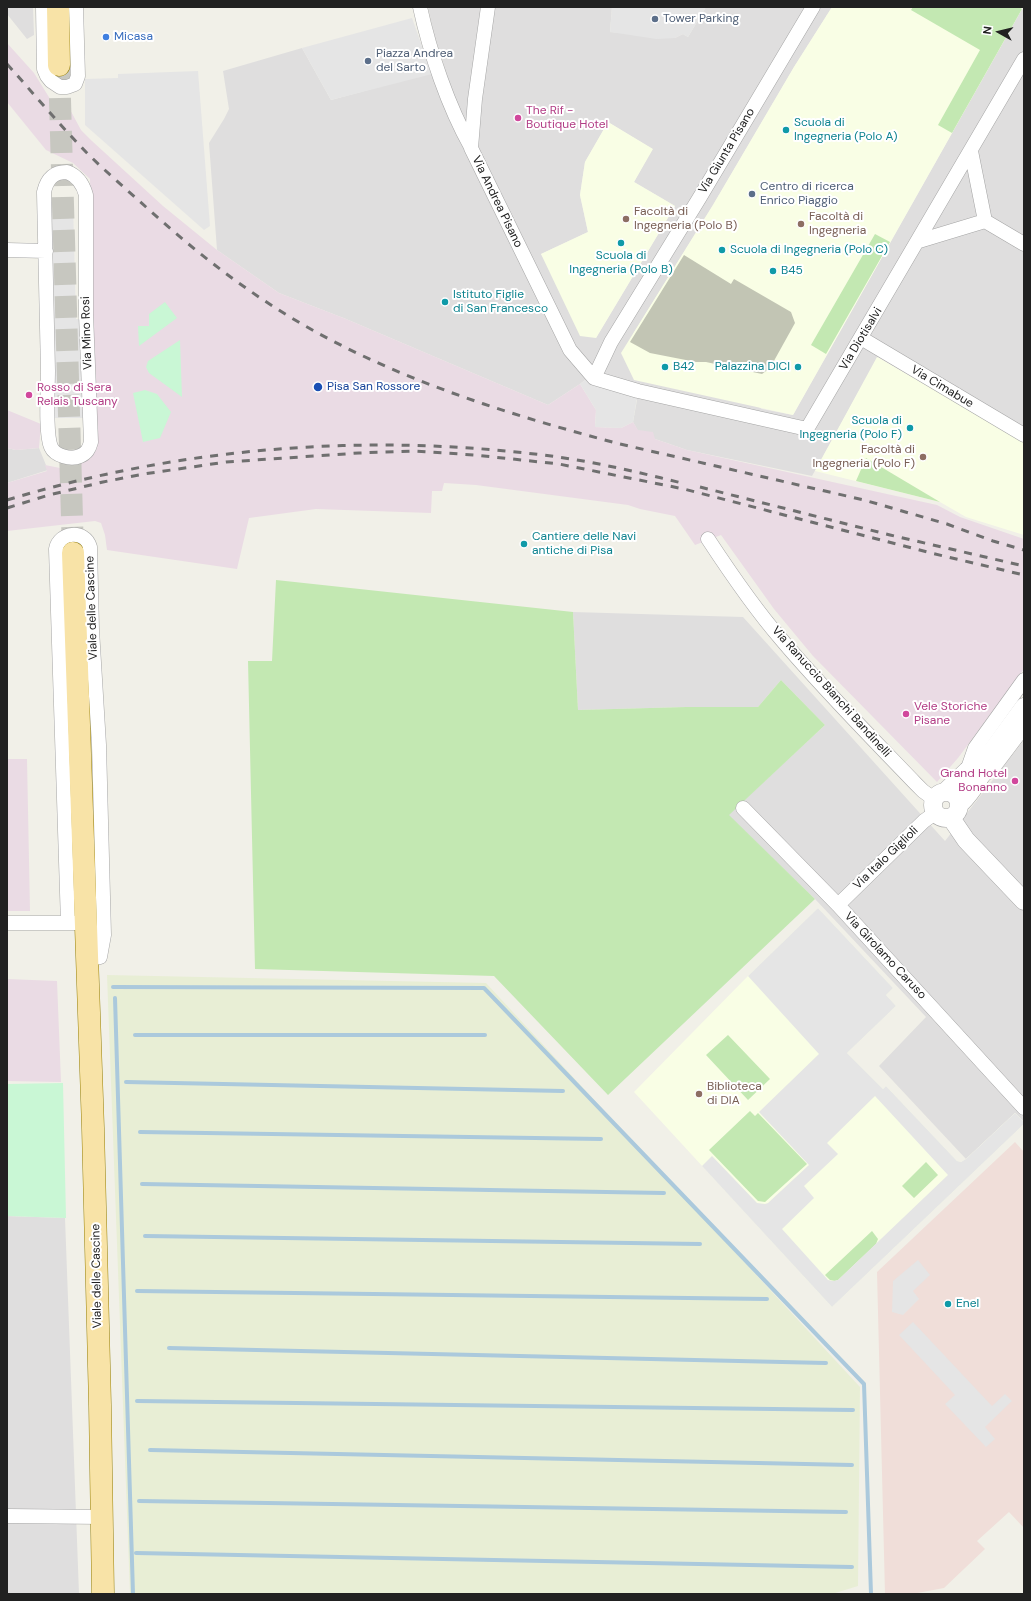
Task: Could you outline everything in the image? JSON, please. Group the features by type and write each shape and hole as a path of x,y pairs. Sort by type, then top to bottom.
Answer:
{"main road":[{"path":"58,7 60,65"},
{"name":"Viale delle Cascine","path":"73,553 77,923 86,959 93,1128 103,1594"}],"street":[{"path":"43,7 44,69 51,81 60,87 67,87 75,84 78,76 76,7"},
{"path":"420,7 429,43 452,107 471,148"},
{"name":"Via Andrea Pisano","path":"488,7 475,99 471,148 565,342 576,358 594,378"},
{"name":"Via Giunta Pisano","path":"594,378 611,342 700,197 813,7"},
{"name":"Via Diotisalvi","path":"594,378 638,391 807,429 1024,59"},
{"path":"452,107 463,105 475,99"},
{"path":"971,151 984,221"},
{"name":"Via Mino Rosi","path":"67,172 76,177 82,183 86,195 86,314 91,442 89,450 86,453 74,458 65,457 55,452 49,442 46,251 44,192 52,176 58,173 67,172"},
{"path":"918,241 984,221 1024,244"},
{"path":"7,250 46,251"},
{"name":"Via Cimabue","path":"861,338 1024,435"},
{"name":"Viale delle Cascine","path":"77,923 56,549 59,541 63,537 73,535 84,537 90,547 92,630 100,775 104,934 100,957 86,959"},
{"name":"Via Ranuccio Bianchi Bandinelli","path":"708,539 740,586 780,638 823,687 920,788 945,805"},
{"path":"1024,680 975,748 972,775 966,798 945,805 966,840 1024,901"},
{"path":"972,775 1024,707"},
{"path":"972,775 996,764 1024,727"},
{"name":"Via Italo Giglioli","path":"838,905 924,821 945,805"},
{"name":"Via Girolamo Caruso","path":"743,808 838,905 1024,1108"},
{"path":"7,923 77,923"},
{"path":"7,1516 102,1517"}],"shaded area":[{"path":"7,7 33,7 34,35 27,39 7,14"},
{"path":"428,7 612,7 610,32 675,38 683,34 688,37 706,7 832,7 794,67 713,205 633,334 762,409 793,415 1022,9 1024,11 1024,442 878,357 812,476 687,450 655,439 638,431 633,422 637,400 590,373 580,384 548,405 346,319 279,293 217,250 209,143 229,109 223,71 302,48 331,100 445,69 434,35","holes":["608,122 652,149 634,182 675,206 596,338 541,254 588,232 580,195 585,162"]},
{"name":"Tower Parking","path":"612,7 706,7 688,37 683,34 675,38 657,39 610,32"},
{"name":"Facoltà di Ingegneria","path":"832,7 1019,7 1022,9 793,415 634,380 621,353 713,205 794,67"},
{"name":"Piazza Andrea del Sarto","path":"412,18 432,74 331,100 302,48"},
{"path":"7,43 34,73 52,102 67,104 81,130 92,141 163,206 217,250 279,293 346,319 548,405 580,384 596,410 595,427 621,428 633,422 638,430 653,432 655,439 687,450 937,505 960,517 1024,539 1024,669 958,758 937,782 813,656 774,609 721,535 695,545 675,516 628,505 476,485 444,483 442,491 432,491 431,513 316,509 249,518 237,569 107,550 105,535 101,523 95,521 7,531 7,483 47,471 45,465 60,468 90,459 97,448 90,179 73,163 46,150 7,102"},
{"path":"198,71 210,226 204,230 85,125 85,79 118,78 118,74"},
{"name":"Facoltà di Ingegneria (Polo B)","path":"608,122 653,149 634,182 675,206 596,338 580,336 541,254 588,232 580,195 585,162"},
{"path":"48,202 73,202 76,319 82,319 84,418 53,418"},
{"path":"684,255 731,284 734,279 791,312 795,323 770,368 762,374 706,362 696,362 650,353 630,342"},
{"name":"Facoltà di Ingegneria (Polo F)","path":"877,357 1024,442 1024,535 966,517 940,502 815,471"},
{"path":"590,373 638,391 633,422 621,428 595,427 596,410 580,384"},
{"path":"7,410 41,424 39,448 16,450 7,448"},
{"path":"7,448 16,450 39,448 48,470 7,483"},
{"path":"573,612 743,617 945,841 1024,740 1024,1122 1015,1113 966,1159 879,1066 926,1017 815,899 728,815 825,725 781,680 758,707 578,710"},
{"path":"7,759 27,759 30,911 7,911"},
{"path":"818,908 893,988 886,995 896,1006 847,1053 883,1089 886,1086 957,1161 961,1162 966,1159 1015,1113 1024,1122 1024,1124 832,1307 634,1092 748,976"},
{"path":"818,908 893,988 886,995 896,1006 847,1053 883,1089 886,1086 957,1161 961,1162 966,1159 1015,1113 1024,1122 1024,1124 832,1307 702,1166 712,1156 757,1203 765,1204 768,1203 809,1165 759,1112 819,1054 748,976","holes":["875,1096 948,1175 838,1280 828,1280 782,1229 814,1198 804,1186 838,1154 827,1143"]},
{"path":"107,975 486,983 860,1387 858,1586 832,1594 130,1594"},
{"path":"7,979 57,981 61,1082 7,1081"},
{"path":"1015,1142 1024,1152 1024,1528 1009,1512 977,1541 985,1549 944,1588 912,1594 885,1594 877,1272"},
{"path":"7,1216 65,1218 79,1594 7,1594"},
{"path":"918,1260 930,1275 913,1291 919,1299 903,1315 892,1312 893,1281"},
{"path":"913,1322 992,1406 1005,1394 1012,1401 985,1427 995,1439 986,1447 945,1404 955,1395 899,1335"}],"green space":[{"path":"913,7 1019,7 1022,9 952,133 938,125 980,50 911,10"},
{"path":"875,234 890,242 826,354 811,345"},
{"path":"165,302 177,318 139,346 138,326 149,326 149,314"},
{"path":"180,340 182,397 149,373 146,367 148,361"},
{"path":"145,390 157,394 171,412 160,438 143,442 133,393"},
{"path":"866,458 940,502 856,481"},
{"path":"276,580 573,612 578,710 758,707 781,680 825,725 729,815 815,899 608,1095 494,976 255,969 248,661 272,661"},
{"path":"728,1035 770,1079 748,1100 706,1055"},
{"path":"63,1083 66,1218 7,1216 7,1084"},
{"path":"750,1111 755,1116 758,1113 807,1164 765,1202 758,1201 709,1150"},
{"path":"926,1162 938,1175 914,1198 902,1186"},
{"path":"872,1231 878,1239 876,1244 838,1280 830,1280 825,1275"}],"waterway":[{"path":"113,987 484,988 864,1384 871,1594"},
{"path":"115,998 133,1594"},
{"path":"135,1035 485,1035"},
{"path":"126,1082 563,1091"},
{"path":"140,1132 601,1139"},
{"path":"142,1184 664,1193"},
{"path":"145,1236 700,1244"},
{"path":"137,1291 767,1299"},
{"path":"169,1348 826,1363"},
{"path":"137,1401 853,1410"},
{"path":"150,1450 852,1465"},
{"path":"139,1501 846,1512"},
{"path":"136,1553 852,1567"}],"tunnel":[{"path":"59,65 73,553"}],"railway":[{"path":"7,64 86,152 167,226 211,262 280,311 329,339 364,356 399,372 508,412 620,444 864,500 947,524 993,541 1024,550"},
{"path":"7,500 74,482 142,467 211,456 280,449 350,445 489,449 574,459 682,483"},
{"path":"7,508 49,495 103,482 144,474 226,462 413,451 475,455 559,464 684,489 931,553 1024,575"},
{"path":"700,487 890,535 1024,566"}],"place":[{"name":"Tower Parking","path":"655,19"},
{"name":"Micasa","path":"106,37"},
{"name":"Piazza Andrea del Sarto","path":"368,61"},
{"name":"The Rif - Boutique Hotel","path":"518,118"},
{"name":"Scuola di Ingegneria (Polo A)","path":"786,130"},
{"name":"Centro di ricerca Enrico Piaggio","path":"752,194"},
{"name":"Facoltà di Ingegneria (Polo B)","path":"626,219"},
{"name":"Facoltà di Ingegneria","path":"801,224"},
{"name":"Scuola di Ingegneria (Polo B)","path":"621,243"},
{"name":"Scuola di Ingegneria (Polo C)","path":"722,250"},
{"name":"B45","path":"773,271"},
{"name":"Istituto Figlie di San Francesco","path":"445,302"},
{"name":"B42","path":"665,367"},
{"name":"Palazzina DICI","path":"798,367"},
{"name":"Pisa San Rossore","path":"318,387"},
{"name":"Rosso di Sera Relais Tuscany","path":"29,395"},
{"name":"Scuola di Ingegneria (Polo F)","path":"910,428"},
{"name":"Facoltà di Ingegneria (Polo F)","path":"923,457"},
{"name":"Cantiere delle Navi antiche di Pisa","path":"524,544"},
{"name":"Vele Storiche Pisane","path":"906,714"},
{"name":"Grand Hotel Bonanno","path":"1015,781"},
{"name":"Biblioteca di DIA","path":"699,1094"},
{"name":"Enel","path":"948,1304"}]}
